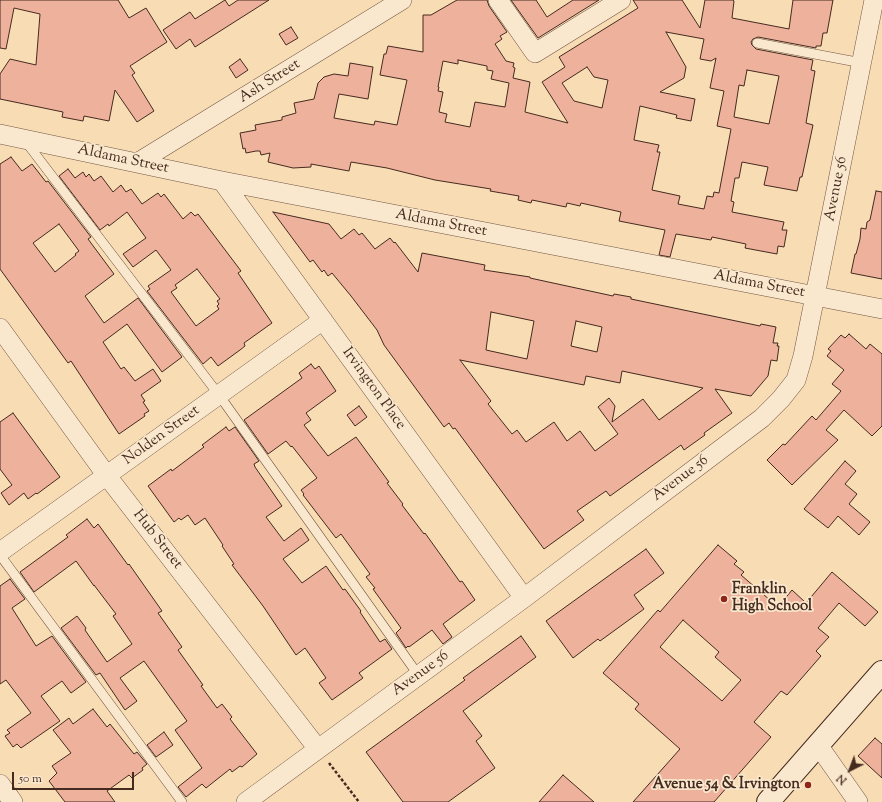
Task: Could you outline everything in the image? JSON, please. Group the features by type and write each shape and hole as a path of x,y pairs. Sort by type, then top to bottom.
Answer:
{"street":[{"name":"Ash Street","path":"137,163 402,0"},
{"path":"498,0 535,53 621,0"},
{"name":"Avenue 56","path":"246,802 524,598 762,418 781,399 796,380 803,356 816,296 874,0"},
{"name":"Aldama Street","path":"0,134 222,182 882,309"},
{"name":"Irvington Place","path":"222,182 524,598"},
{"name":"Nolden Street","path":"0,553 323,320"},
{"name":"Hub Street","path":"0,328 107,476 318,749"},
{"path":"768,802 882,672"},
{"path":"818,745 858,802"},
{"path":"0,784 13,802"}],"lane":[{"path":"756,43 862,63"},
{"path":"24,140 219,395 419,676"},
{"path":"0,553 182,802"}],"path":[{"path":"318,749 359,802"}],"building":[{"path":"0,0 118,0 129,18 146,8 167,42 130,66 135,73 132,75 154,111 137,122 115,90 109,121 84,116 83,121 62,117 63,112 0,99 0,74 10,59 36,65 40,14 14,8 6,49 0,48"},
{"path":"225,0 229,6 238,0 269,0 195,47 190,39 176,49 163,30 190,12 195,19"},
{"path":"457,0 487,0 489,6 507,32 500,36 502,39 495,44 506,61 514,63 513,67 515,68 513,78 530,82 525,112 568,123 542,82 565,67 559,57 638,8 633,0 682,0 700,28 705,0 733,0 732,18 789,29 793,0 833,0 827,33 823,33 821,46 816,46 816,48 758,37 753,39 751,42 756,49 813,60 811,70 815,71 806,123 813,125 802,177 800,177 797,191 764,185 768,167 742,162 739,178 735,178 731,201 734,202 732,212 784,222 782,230 787,230 784,247 778,246 777,254 745,248 746,244 712,237 711,240 676,234 670,257 659,255 665,230 619,221 621,212 581,203 580,206 567,203 566,207 532,200 531,203 518,200 519,196 490,191 491,189 435,180 387,168 351,162 349,171 311,164 311,167 293,168 268,162 270,153 261,155 260,151 256,151 246,153 245,148 243,149 240,133 256,130 255,125 282,120 282,117 296,113 294,103 314,99 318,83 324,77 334,74 348,76 350,63 373,67 368,99 339,94 334,118 374,125 375,121 397,125 407,80 380,75 384,54 386,54 388,46 423,52 423,15 431,15","holes":["666,32 704,39 700,59 711,61 716,58 710,88 724,91 717,126 731,129 719,193 714,192 713,197 707,196 704,209 678,204 680,196 652,190 660,152 657,152 659,145 634,140 640,106 677,115 676,118 691,121 695,99 660,92 684,78 686,67","458,60 487,66 487,70 493,71 491,79 509,83 505,107 475,102 470,127 445,122 447,114 439,112 443,92 438,91 438,87 443,61 458,64","587,67 594,77 608,80 602,108 574,101 562,83","747,70 779,76 769,124 734,117 739,85 744,86"]},
{"path":"511,0 536,0 547,17 573,0 599,0 538,38"},
{"path":"291,27 298,38 286,45 279,34"},
{"path":"240,59 248,70 236,78 229,67"},
{"path":"11,157 22,171 32,164 46,182 48,181 91,237 88,239 114,274 85,296 104,323 138,298 182,357 162,372 127,324 103,342 121,369 124,367 135,381 153,369 161,381 141,395 145,401 143,402 149,411 144,414 145,416 119,434 71,361 68,363 0,269 0,164","holes":["59,224 79,251 55,272 33,243"]},
{"path":"68,169 75,178 83,172 86,177 89,174 94,181 101,176 113,192 121,185 126,192 131,189 142,204 158,193 161,197 164,194 183,219 191,212 195,216 198,214 241,271 238,273 272,323 244,343 245,346 218,366 211,357 203,364 147,291 150,289 148,286 171,270 156,250 133,267 123,254 146,238 127,212 109,226 108,224 100,230 59,176","holes":["197,269 220,299 217,301 219,304 217,306 219,309 196,326 171,292 177,288 175,285"]},
{"path":"876,191 882,192 882,279 851,273 860,239 861,228 866,229 867,222 870,220"},
{"path":"273,212 329,224 341,239 354,229 359,235 362,233 375,249 390,238 394,243 395,242 418,272 422,253 485,265 484,270 530,277 613,296 614,294 631,297 631,299 760,326 761,324 776,327 773,343 778,343 777,346 779,346 777,361 771,360 768,376 751,396 715,389 732,413 704,433 705,435 684,450 681,445 610,496 606,491 577,511 584,520 544,549 455,428 453,429 449,423 444,427 384,345 377,330 351,296 332,273 328,276 324,270 322,272 313,260 310,262","holes":["491,312 534,321 527,359 486,350","576,321 602,327 597,352 571,346","460,360 584,385 586,376 620,383 622,371 703,388 659,420 643,399 612,422 615,406 609,398 598,407 618,434 595,451 580,431 567,441 554,422 526,442 517,430 512,434 488,404 491,401"]},
{"path":"849,334 866,349 870,344 882,354 882,426 872,436 844,410 826,430 838,440 792,485 767,460 783,444 785,445 812,416 816,420 841,391 832,384 844,370 827,356 831,351 828,349 841,335 845,338"},
{"path":"311,364 315,369 319,366 336,391 306,413 311,420 304,425 328,456 356,437 389,482 387,483 403,504 402,505 424,534 425,533 460,582 462,581 475,600 443,624 452,637 443,644 432,630 406,648 396,633 401,628 366,577 370,574 341,534 336,538 303,495 304,494 301,490 317,478 292,446 291,447 286,441 268,454 244,420 302,378 299,373"},
{"path":"359,406 367,417 355,426 347,415"},
{"path":"13,413 60,477 28,499 24,493 9,505 1,493 12,485 0,469 0,422"},
{"path":"226,427 229,431 235,427 259,461 254,464 255,467 282,506 266,517 284,541 301,528 309,540 283,559 302,583 326,566 343,590 345,589 361,611 360,612 380,642 385,639 392,649 359,673 363,678 332,700 319,683 326,678 305,648 296,655 263,606 232,565 234,564 205,518 195,525 188,515 181,520 179,518 174,522 148,486 171,469 172,471 204,447 202,445"},
{"path":"845,461 856,471 845,484 857,494 849,504 870,522 859,535 838,516 828,528 804,509"},
{"path":"87,519 94,528 98,524 128,565 129,564 162,611 158,613 182,647 178,650 203,685 201,686 217,708 222,704 232,717 230,719 257,754 242,767 240,766 232,772 230,769 206,788 202,784 186,797 178,787 202,768 175,730 187,721 144,661 120,678 137,701 125,710 100,673 96,675 61,628 77,616 107,662 132,644 113,616 116,614 76,561 34,592 20,572 68,537 66,535"},
{"path":"718,545 737,561 734,564 744,572 741,575 778,607 792,590 806,603 832,572 878,612 865,626 839,603 818,628 829,637 816,651 821,656 787,695 781,691 754,722 771,737 714,802 633,802 680,749 635,709 639,704 603,673 658,610 660,612","holes":["683,620 719,652 715,657 741,680 722,701 660,647"]},
{"path":"646,549 664,573 634,595 644,609 600,641 598,639 573,658 546,621"},
{"path":"10,579 25,599 12,608 36,646 52,636 86,682 71,693 62,681 41,696 60,721 21,748 17,744 13,747 5,736 10,733 7,730 31,713 6,680 0,684 0,586"},
{"path":"521,636 536,657 463,711 482,736 476,741 495,768 448,802 403,802 366,752 465,680 463,678"},
{"path":"93,709 107,727 110,724 134,754 137,752 147,764 142,768 143,770 132,778 129,775 107,791 115,802 65,802 49,781 57,773 52,766 71,753 53,730 69,718 73,724"},
{"path":"164,732 173,745 156,757 147,745"},
{"path":"875,738 882,744 882,778 858,756"},
{"path":"563,775 594,802 539,802"}],"place":[{"name":"Franklin High School","path":"724,599"},
{"name":"Avenue 54 & Irvington","path":"808,785"}]}
